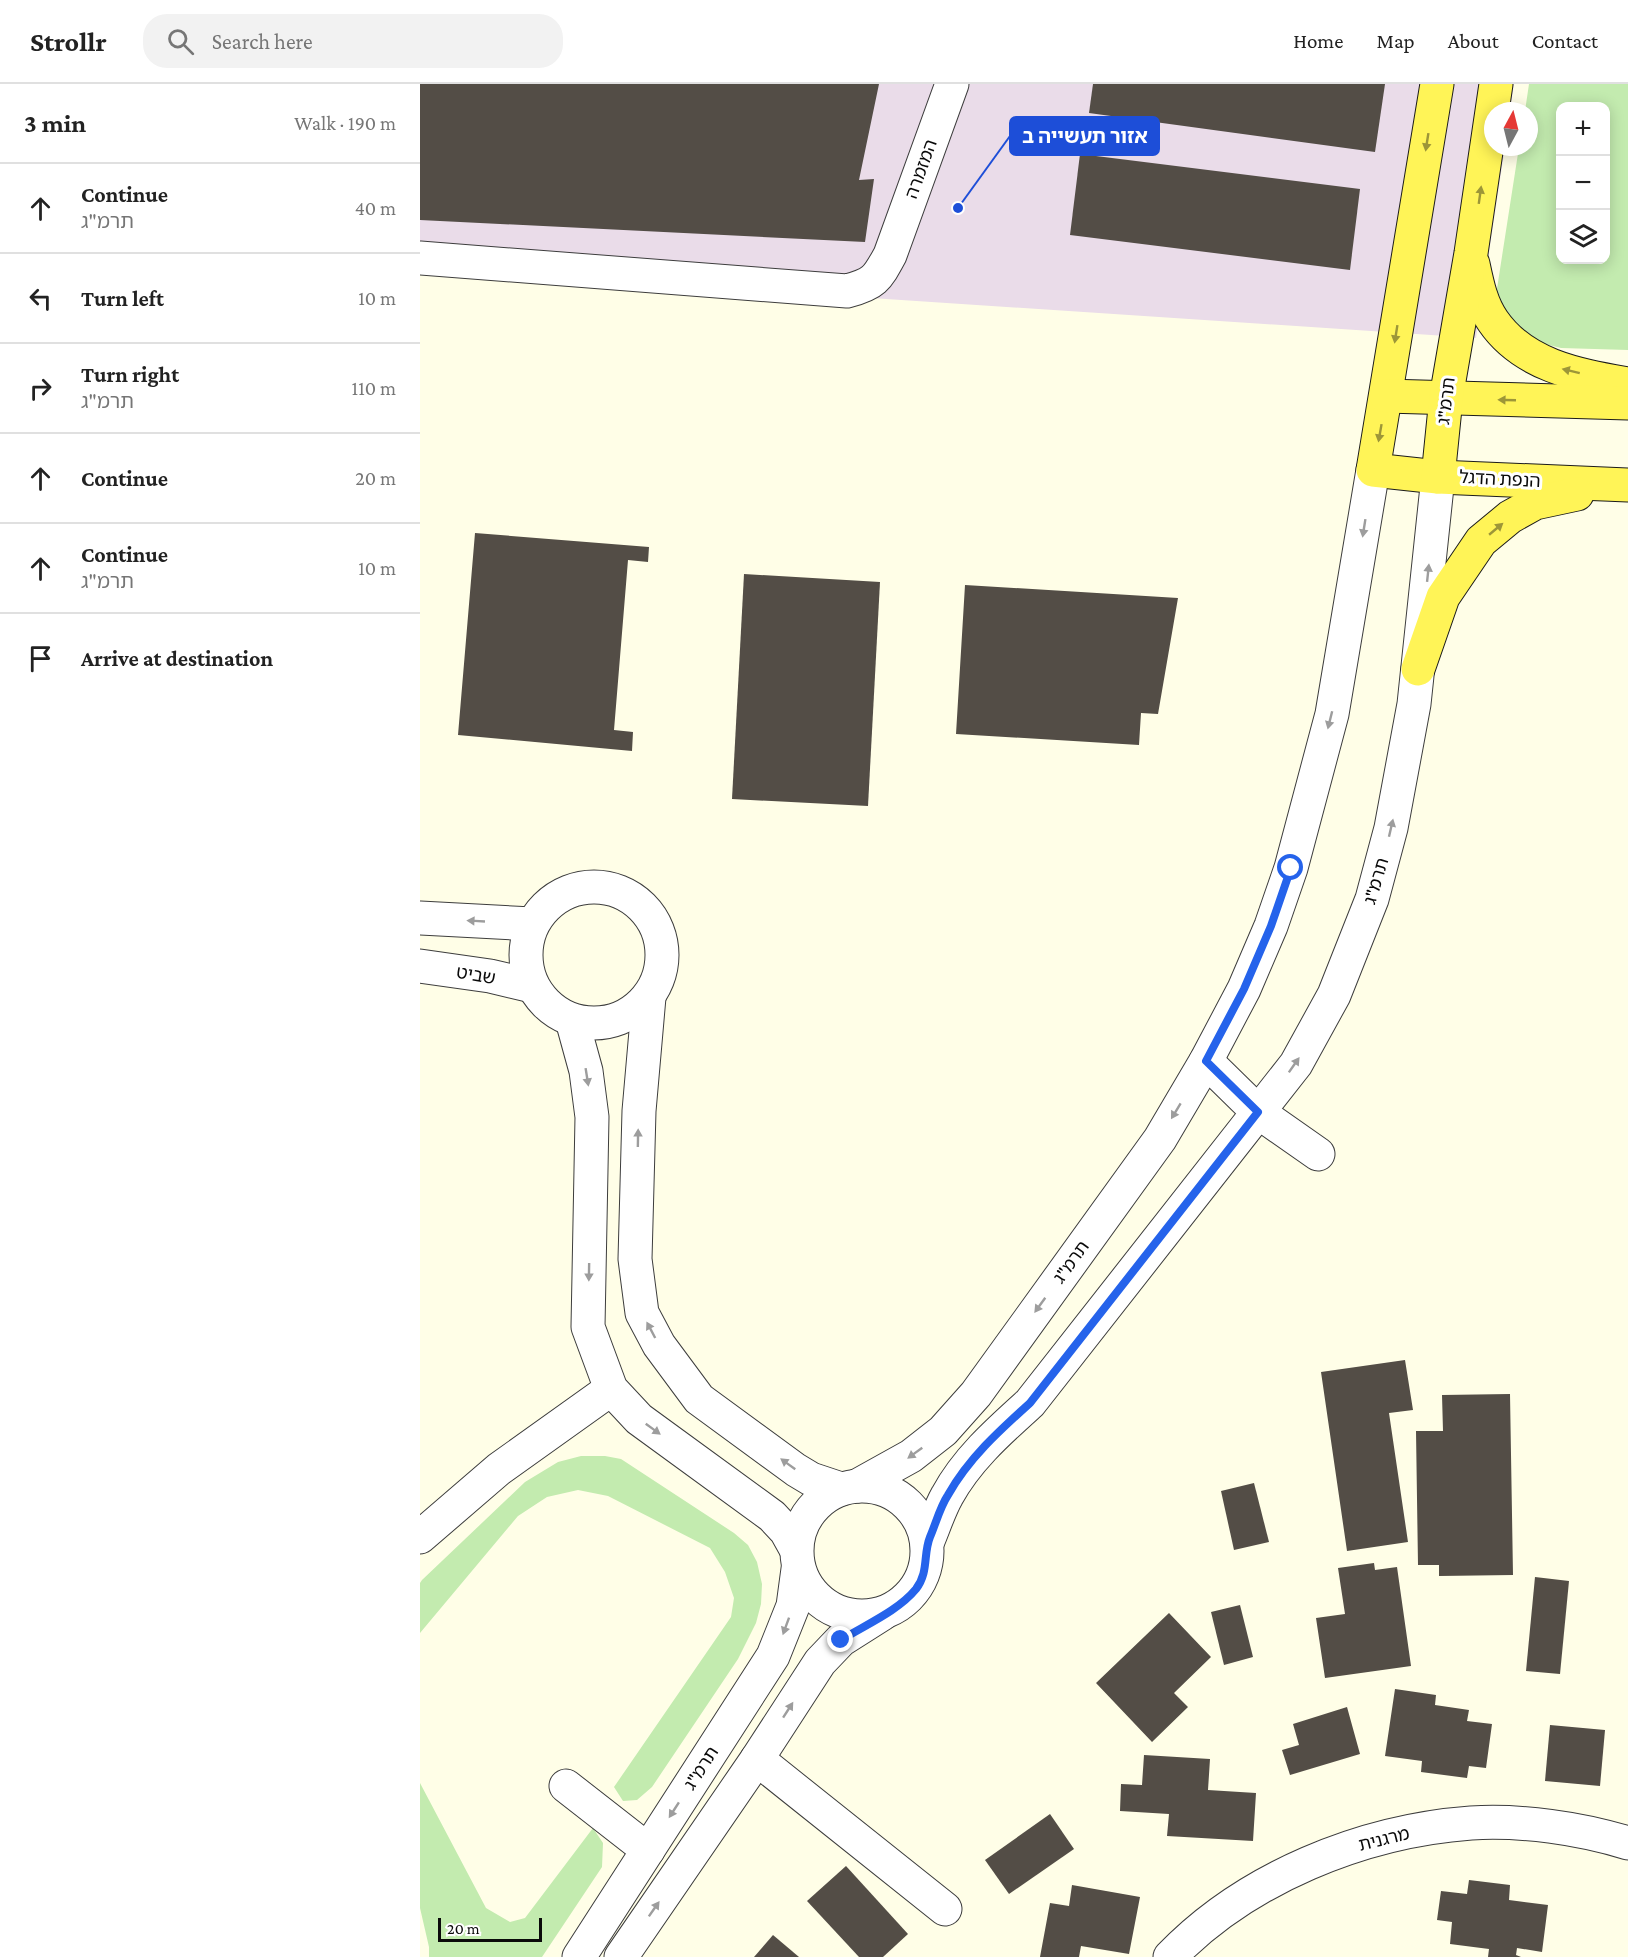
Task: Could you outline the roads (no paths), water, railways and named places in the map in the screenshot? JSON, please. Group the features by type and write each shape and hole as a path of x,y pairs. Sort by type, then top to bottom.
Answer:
{"main road":[{"name":"תרמ\"ג","path":"1373,470 1437,84"},
{"name":"תרמ\"ג","path":"1438,477 1446,398 1471,253 1496,84"},
{"path":"1471,253 1479,292 1492,321 1529,356 1554,367 1628,384"},
{"path":"1386,396 1628,404"},
{"name":"הנפת הדגל","path":"1373,470 1438,477 1624,485"},
{"path":"1418,669 1443,597 1481,541 1510,517 1535,503 1624,485"}],"street":[{"name":"המזמרה","path":"420,258 847,291 866,286 879,275 890,255 952,84"},
{"name":"תרמ\"ג","path":"849,1487 911,1456 943,1431 965,1408 1160,1139 1206,1061 1244,989 1271,926 1291,868 1332,714 1373,470"},
{"name":"תרמ\"ג","path":"927,1543 947,1496 984,1444 1030,1403 1296,1064 1334,995 1372,899 1391,828 1414,704 1438,477"},
{"path":"586,887 609,888 630,897 647,912 659,932 663,954 659,977 649,997 634,1011 614,1021 593,1024 572,1020 556,1013 542,1001 532,986 525,965 525,944 532,924 545,906 564,893 586,887"},
{"path":"420,918 532,924"},
{"name":"שביט","path":"420,966 490,976 532,986"},
{"path":"621,1957 820,1662 841,1640 903,1603 918,1586 926,1565 927,1543 922,1524 911,1507 895,1495 877,1487 849,1487 811,1479 699,1399 659,1345 642,1313 635,1259 639,1111 649,997"},
{"path":"572,1020 586,1071 592,1117 588,1327 611,1389 639,1419 772,1516 786,1531 807,1588 822,1603 841,1614 861,1617 882,1614"},
{"path":"1206,1061 1258,1112 1318,1154"},
{"path":"420,1537 499,1469 611,1389"},
{"path":"797,1559 798,1533 804,1518 826,1496 849,1487"},
{"name":"תרמ\"ג","path":"579,1957 773,1656 793,1606 797,1559"},
{"path":"756,1759 945,1909"},
{"path":"566,1786 648,1850"},
{"name":"מרגנית","path":"1170,1957 1187,1939 1237,1900 1297,1868 1349,1848 1410,1832 1472,1823 1529,1824 1628,1843"}],"place":[{"name":"אזור תעשייה ב","path":"958,208"}]}
